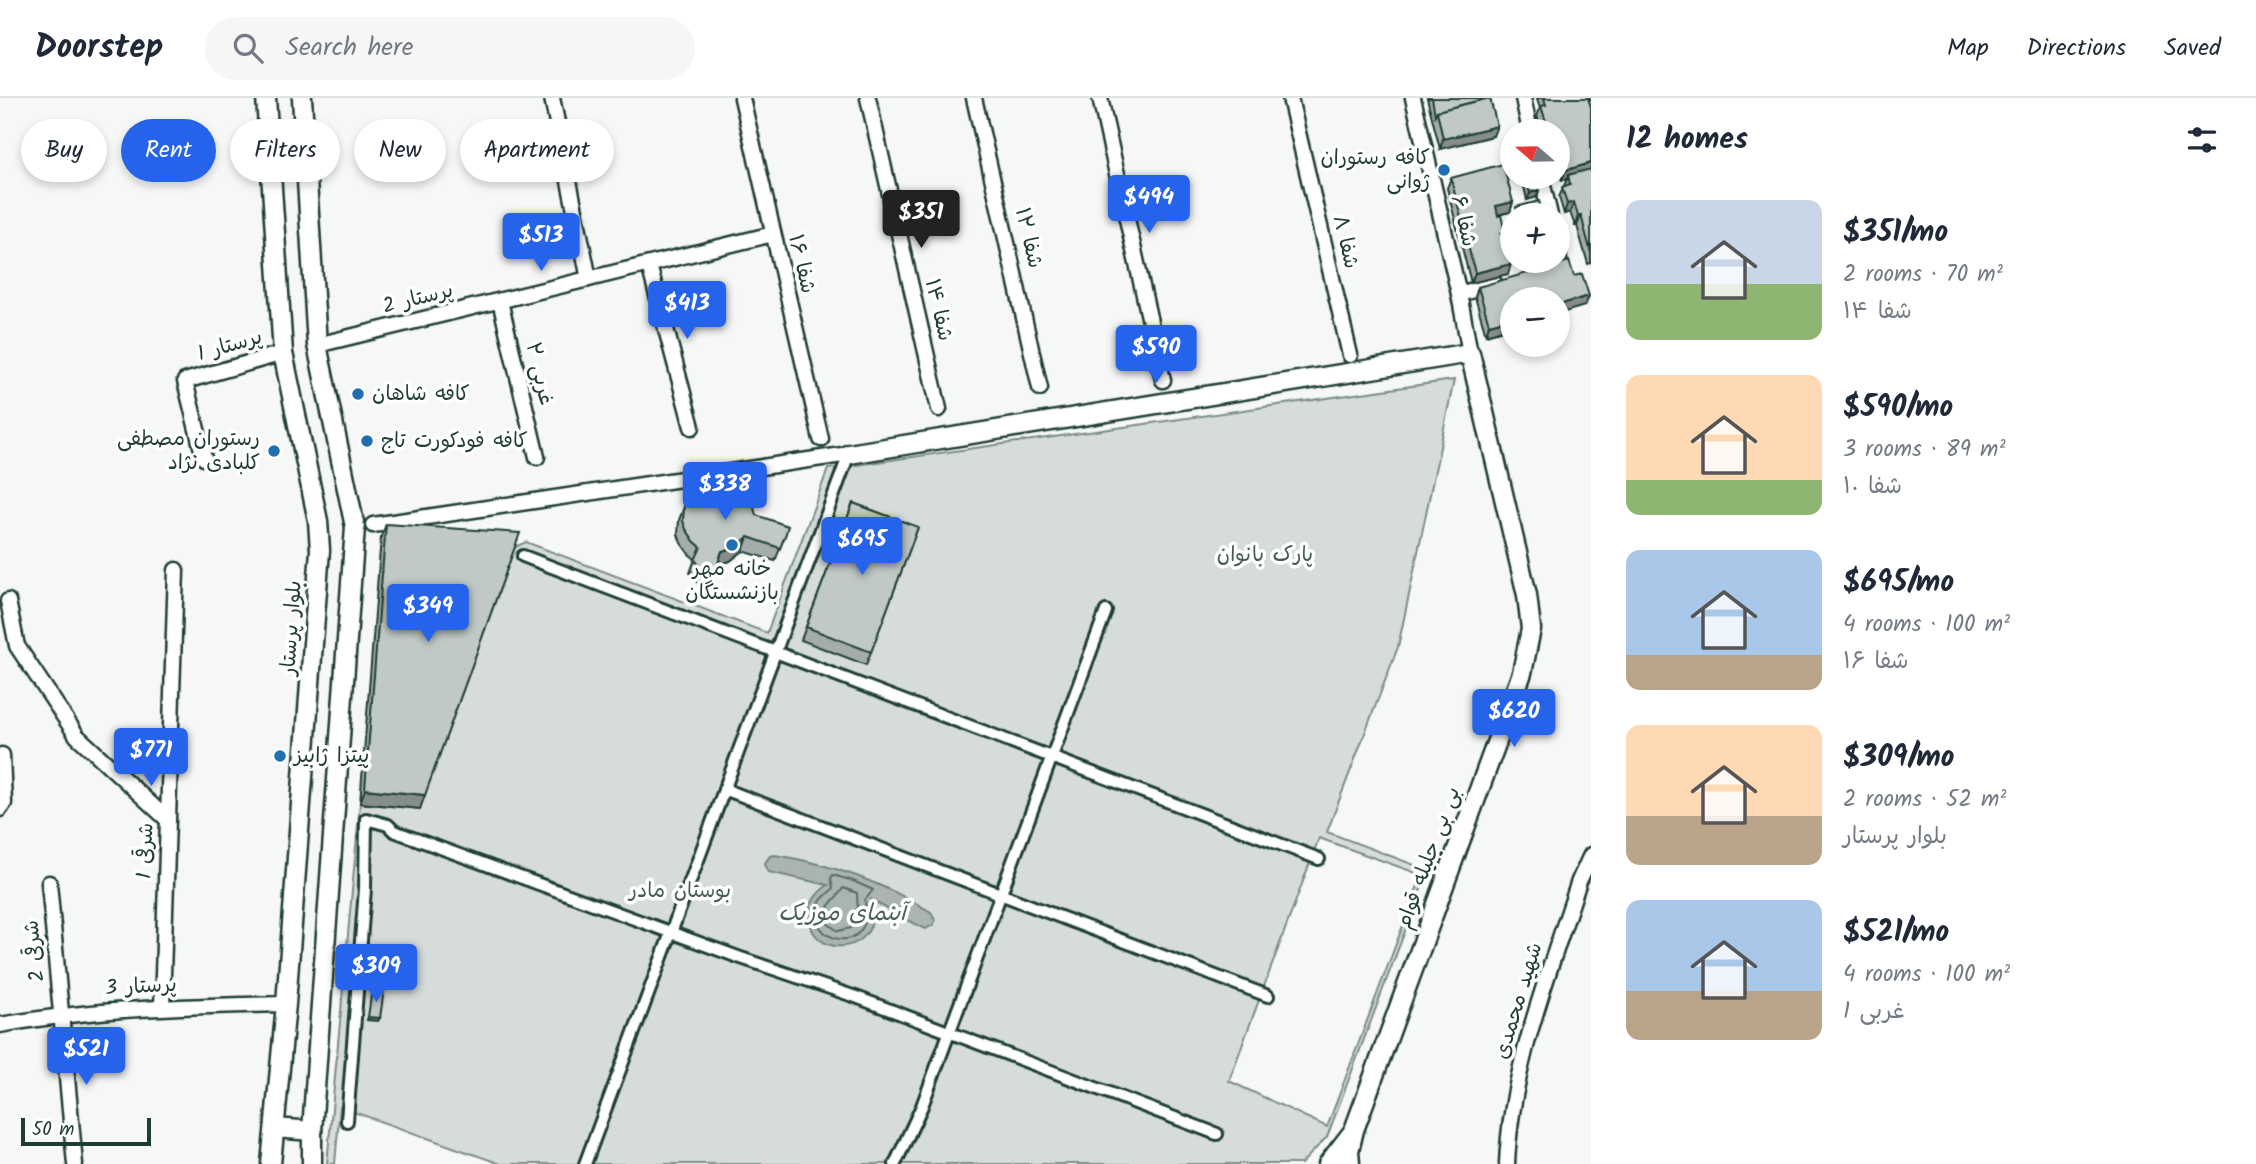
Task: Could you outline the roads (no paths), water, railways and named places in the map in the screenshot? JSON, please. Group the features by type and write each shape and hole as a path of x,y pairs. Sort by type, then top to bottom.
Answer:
{"street":[{"name":"بلوار پرستار","path":"266,98 283,353 318,521 320,550 286,1004 271,1164"},
{"path":"302,98 317,345 355,527 312,1131 312,1164"},
{"path":"552,98 589,279"},
{"name":"شفا ۱۶","path":"743,98 821,439"},
{"name":"شفا ۱۴","path":"868,98 939,409"},
{"name":"شفا ۱۲","path":"974,98 1040,388"},
{"path":"1100,98 1163,380"},
{"name":"شفا ۸","path":"1290,98 1350,355"},
{"name":"شفا ۶","path":"1413,98 1459,294 1470,353"},
{"path":"1522,98 1527,119"},
{"name":"پرستار 2","path":"317,345 773,234"},
{"path":"649,265 692,427"},
{"path":"1459,294 1534,273"},
{"name":"۲ غربی","path":"500,301 537,457"},
{"name":"پرستار 1","path":"204,458 185,381 283,353"},
{"path":"373,524 849,454 1470,353"},
{"name":"بی بی جلیله قوام","path":"1354,1130 1522,673 1531,629 1527,595 1470,353"},
{"path":"585,1164 849,454"},
{"path":"523,556 1318,859"},
{"name":"شرقی 1","path":"163,1006 176,570"},
{"path":"8,601 17,646 77,736 168,820"},
{"path":"895,1164 922,1106 1106,611"},
{"path":"0,809 4,803 2,755"},
{"path":"724,789 1268,996"},
{"path":"347,1121 365,890 366,819 856,997 1217,1134"},
{"name":"شهید محمدی","path":"1507,1164 1508,1135 1517,1076 1579,881 1591,855"},
{"name":"شرقی 2","path":"49,883 75,1164"},
{"name":"پرستار 3","path":"0,1024 63,1014 163,1006 286,1004"},
{"path":"275,1128 312,1131"},
{"path":"1328,1164 1354,1130"},
{"path":"1350,1164 1349,1151 1354,1130"}],"water":[{"name":"آبنمای موزیک","path":"770,856 817,863 875,883 931,912 934,924 926,929 871,900 872,919 867,932 858,942 846,946 821,940 813,931 809,916 815,898 828,885 768,872 765,863"}],"place":[{"name":"کافه رستوران ژوانی","path":"1444,170"},
{"name":"کافه شاهان","path":"358,394"},
{"name":"کافه فودکورت تاج","path":"367,441"},
{"name":"رستوران مصطفی کلبادی نژاد","path":"274,451"},
{"name":"خانه مهر بازنشستگان","path":"732,545"},
{"name":"پیتزا ژابیز","path":"280,756"}],"park label":[{"name":"پارک بانوان","path":"1265,555"},
{"name":"بوستان مادر","path":"680,891"}]}
